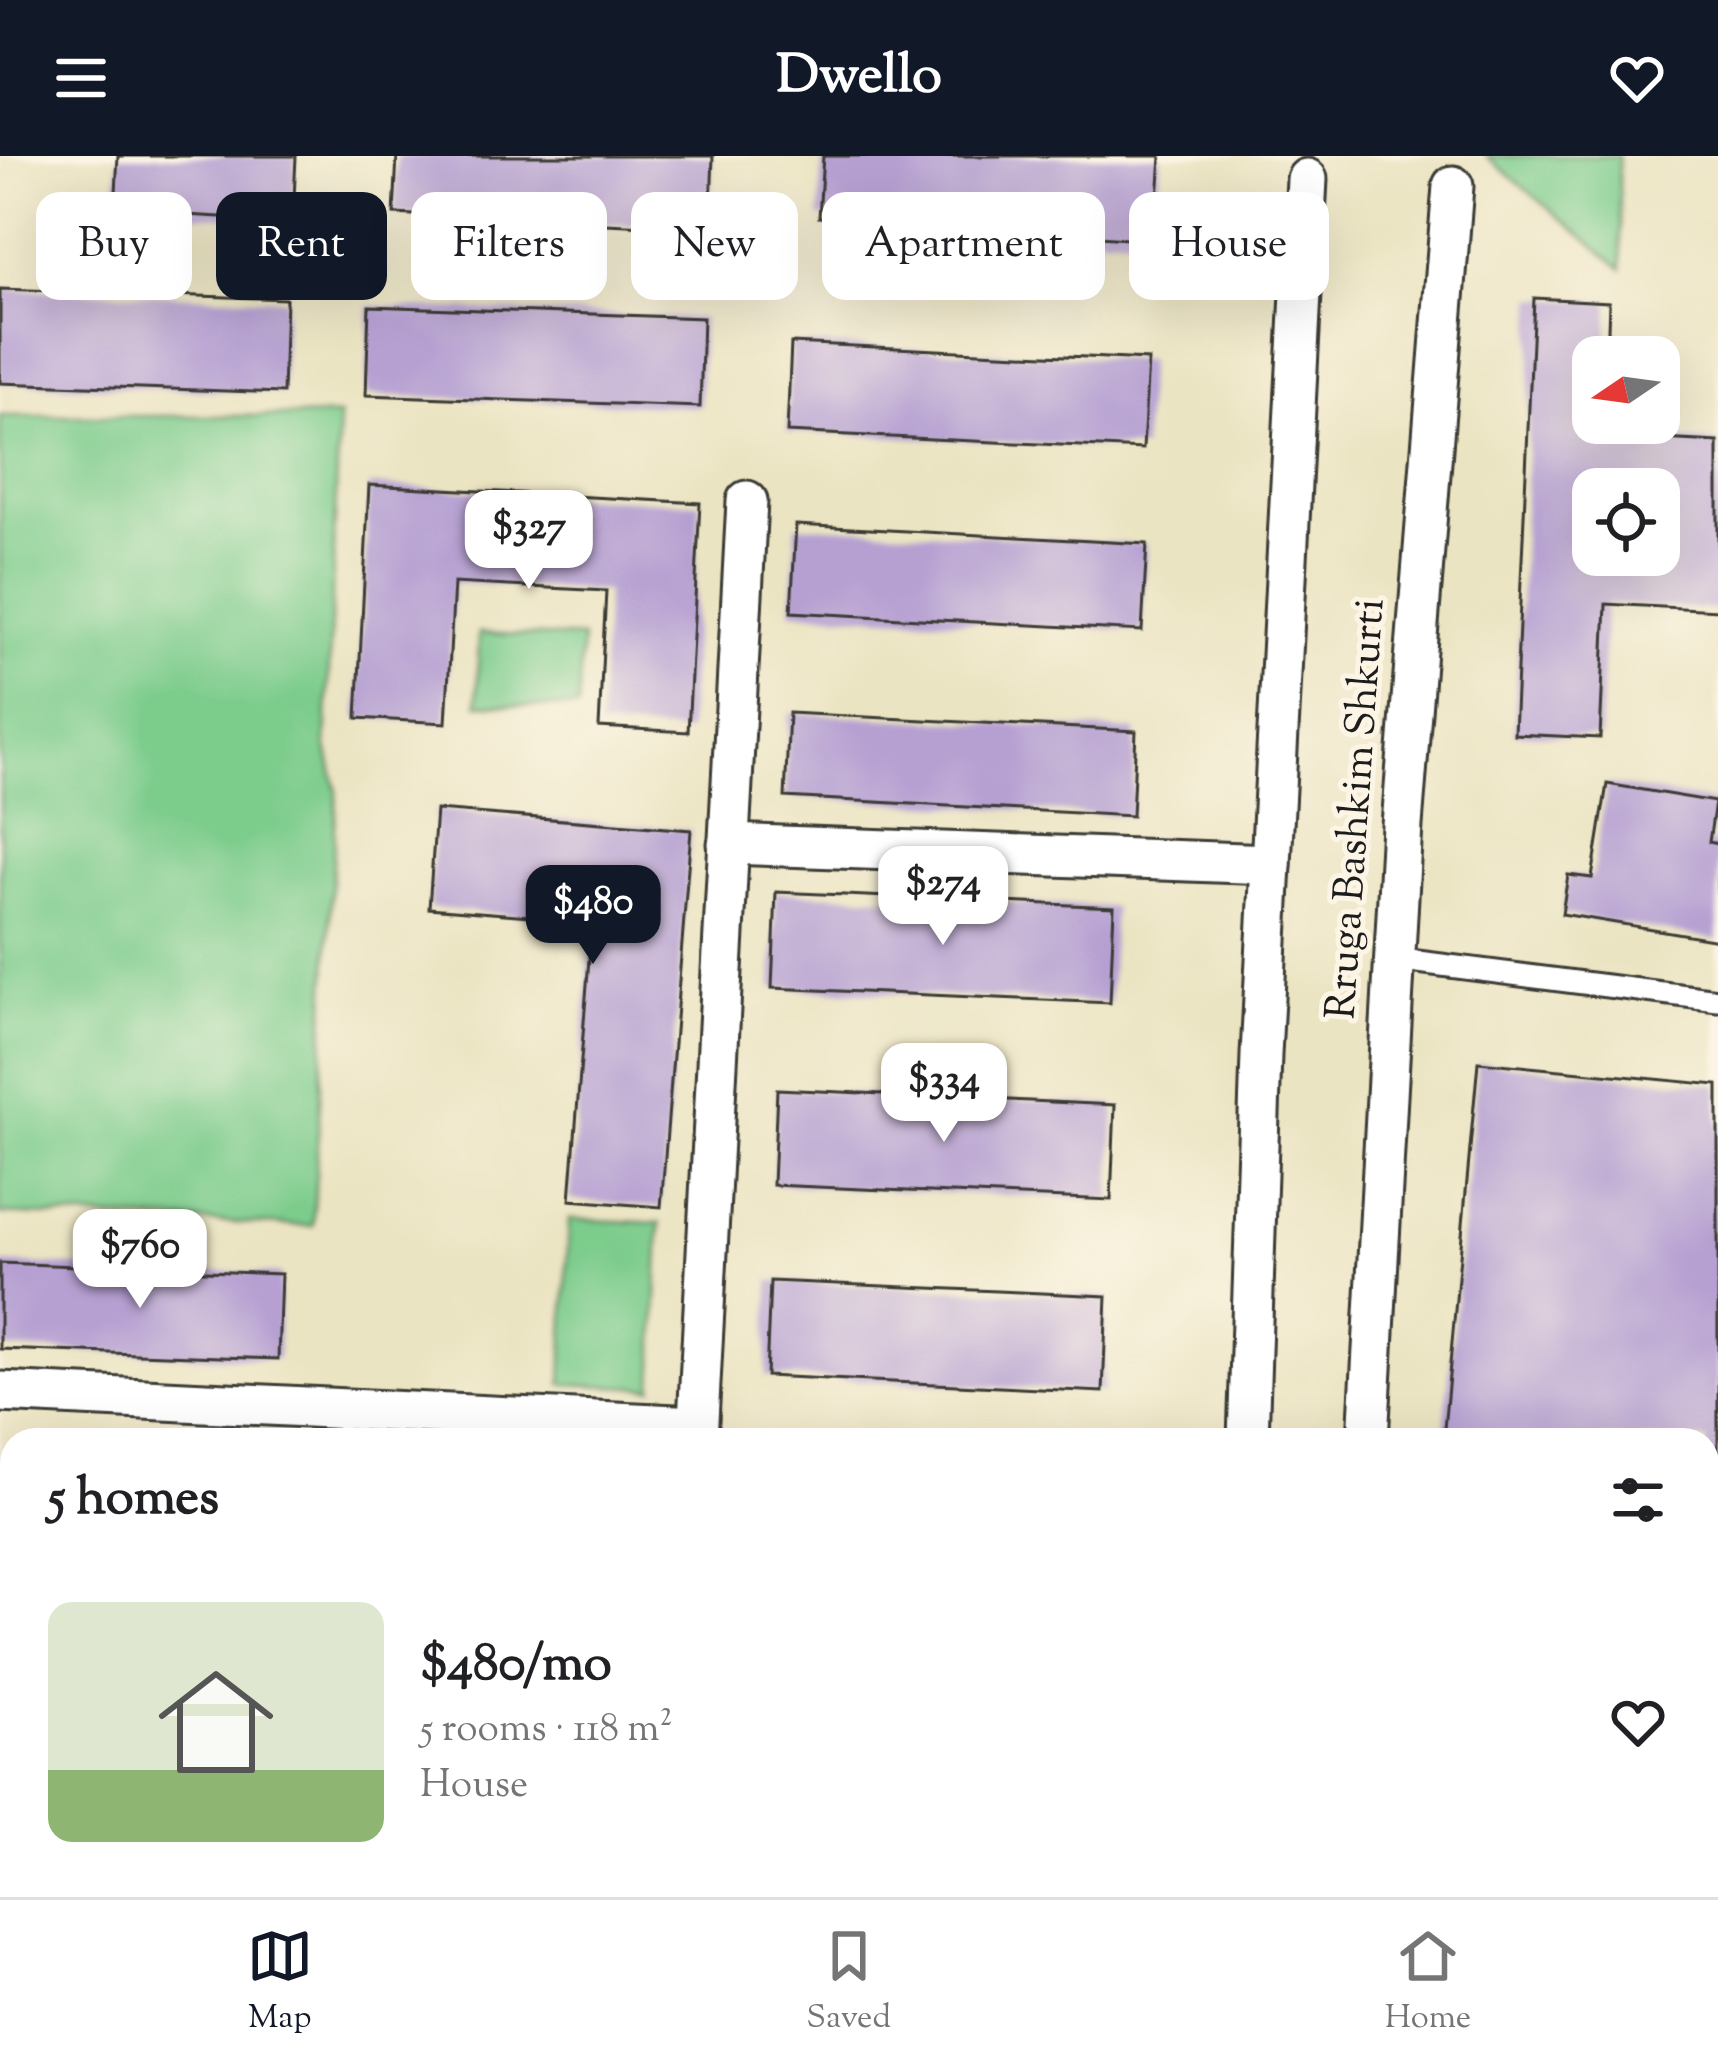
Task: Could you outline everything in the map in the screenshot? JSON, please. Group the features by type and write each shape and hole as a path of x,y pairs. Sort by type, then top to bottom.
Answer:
{"street":[{"path":"1248,1428 1306,178"},
{"name":"Rruga Bashkim Shkurti","path":"1369,1428 1394,959 1454,186"},
{"path":"697,1428 747,501"},
{"path":"728,844 1271,864"},
{"path":"0,1392 612,1428"}],"lane":[{"path":"1394,959 1718,1000"}],"green space":[{"path":"1486,156 1618,156 1622,269"},
{"path":"0,416 339,416 326,743 337,792 313,1226 0,1214"},
{"path":"479,633 582,638 578,708 477,704"},
{"path":"569,1219 660,1223 653,1388 562,1384"}],"building":[{"path":"118,156 296,156 294,192 216,192 216,217 192,215 192,192 116,192"},
{"path":"397,156 713,156 712,192 631,192 631,225 607,224 607,192 411,192 411,215 394,214"},
{"path":"823,156 1161,156 1158,192 1129,192 1129,239 1105,237 1105,192 822,192 819,217"},
{"path":"0,289 36,290 36,300 192,300 192,296 286,300 283,393 0,383"},
{"path":"1534,298 1609,302 1608,336 1572,336 1572,444 1718,442 1718,610 1606,604 1600,738 1514,734"},
{"path":"369,306 703,318 700,407 366,395"},
{"path":"791,343 1148,360 1143,449 787,432"},
{"path":"369,485 700,503 688,732 599,727 606,591 454,583 446,723 357,718"},
{"path":"796,525 1147,544 1142,631 791,612"},
{"path":"789,713 1136,731 1132,816 785,797"},
{"path":"1607,784 1715,802 1709,842 1718,844 1718,940 1562,914 1568,875 1592,878"},
{"path":"436,810 691,830 661,1207 570,1200 592,921 429,908"},
{"path":"776,892 1114,907 1110,1003 772,988"},
{"path":"1478,1062 1718,1085 1718,1428 1444,1428"},
{"path":"777,1089 1115,1105 1111,1200 773,1185"},
{"path":"0,1263 281,1274 278,1359 0,1349"},
{"path":"770,1281 1107,1296 1103,1392 766,1376"}]}
